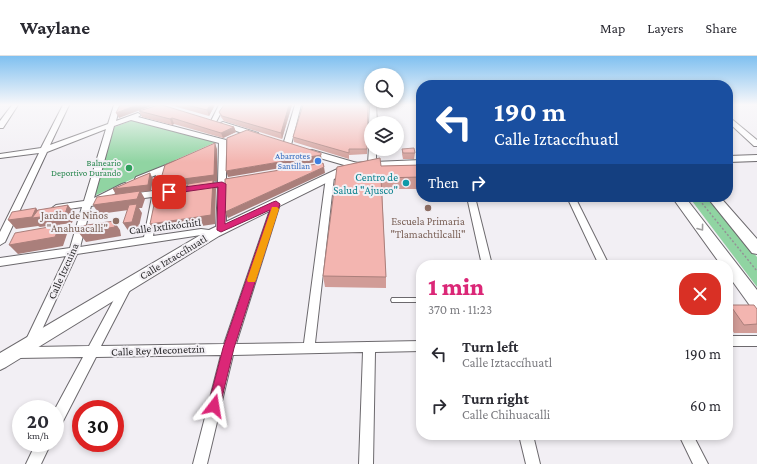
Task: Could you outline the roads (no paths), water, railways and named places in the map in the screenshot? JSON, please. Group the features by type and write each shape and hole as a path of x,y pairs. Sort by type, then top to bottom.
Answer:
{"main road":[{"path":"682,202 725,260"},
{"path":"717,202 757,249"},
{"path":"733,270 757,302"}],"street":[{"path":"0,242 17,214 57,124"},
{"path":"0,156 45,150 115,124"},
{"path":"159,124 229,140"},
{"path":"222,124 260,136"},
{"path":"294,124 290,146 347,163 416,163"},
{"path":"735,124 757,144"},
{"name":"Calle Itzcuina","path":"30,344 74,250 89,203 110,126"},
{"path":"209,148 247,132"},
{"path":"217,231 225,182 229,140"},
{"path":"372,156 372,164"},
{"path":"733,159 757,158"},
{"path":"89,203 182,160"},
{"name":"Calle Iztaccíhuatl","path":"0,362 217,231 276,204 326,171 347,163"},
{"path":"148,239 161,169"},
{"path":"309,347 326,171"},
{"path":"43,210 156,194 225,182"},
{"path":"472,202 486,260"},
{"path":"573,202 602,260"},
{"path":"200,464 229,348 276,204"},
{"name":"Calle Ixtlixóchitl","path":"0,262 148,239 217,231"},
{"path":"64,405 129,283"},
{"path":"733,341 757,341"},
{"path":"366,464 369,346"},
{"name":"Calle Rey Meconetzin","path":"15,353 229,348 416,346"},
{"path":"527,440 533,464"},
{"path":"689,440 701,464"},
{"path":"33,464 39,452"}],"lane":[{"path":"394,300 416,300"}],"place":[{"name":"Abarrotes Santillan","path":"318,161"},
{"name":"Balneario Deportivo Durando","path":"129,168"},
{"name":"Centro de Salud \"Ajusco\"","path":"406,183"},
{"name":"Escuela Primaria \"Tlamachtilcalli\"","path":"428,208"},
{"name":"Jardin de Niños \"Anahuacalli\"","path":"116,221"}]}
